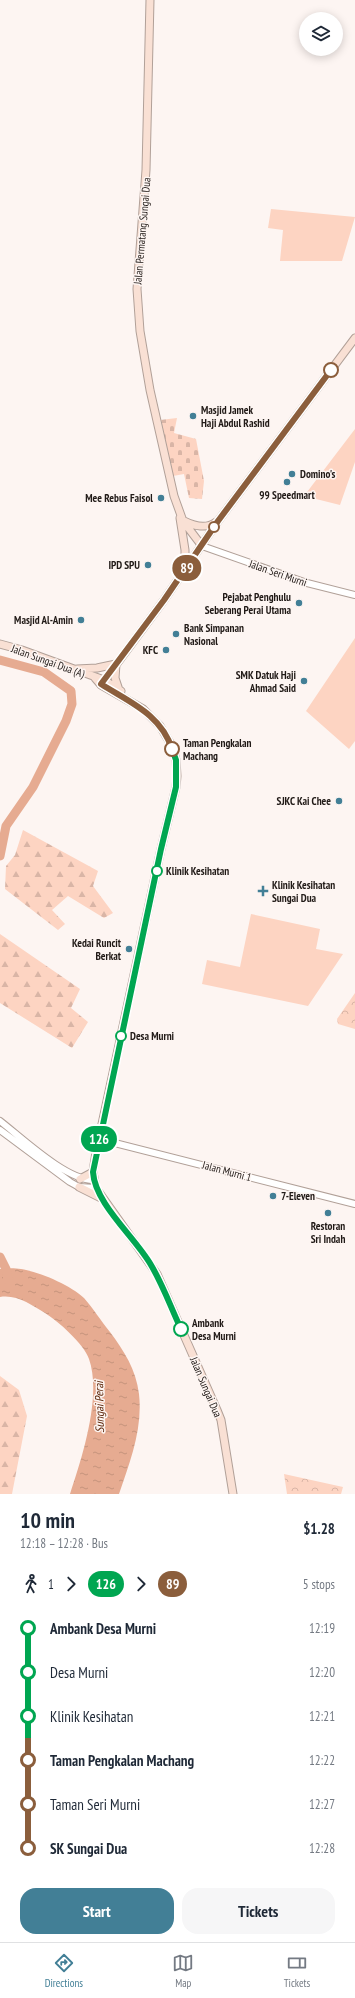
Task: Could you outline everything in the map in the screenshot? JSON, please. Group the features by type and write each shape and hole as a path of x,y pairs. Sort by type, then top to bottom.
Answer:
{"main road":[{"name":"Jalan Permatang Sungai Dua","path":"150,0 146,170 138,256 137,296 140,332 146,371 174,496 183,521 202,546"},
{"path":"102,682 185,571 218,521 355,338"},
{"path":"179,512 185,550 185,571"},
{"path":"183,521 192,525 203,526 210,525 218,521"},
{"name":"Jalan Sungai Dua (A)","path":"0,644 73,668 102,682"},
{"path":"73,668 97,668 116,664"},
{"path":"116,664 115,678 119,690 126,698"},
{"path":"102,682 119,690"},
{"path":"102,682 126,698"},
{"name":"Jalan Sungai Dua","path":"126,698 152,716 167,736 176,760 176,787 161,849 99,1139 93,1172 94,1180 101,1198 144,1254 157,1274 215,1405 221,1420 233,1494"},
{"path":"80,1179 93,1172"},
{"path":"79,1187 101,1198"}],"street":[{"name":"Jalan Seri Murni","path":"202,546 307,583 355,595"},
{"path":"0,1121 66,1171 80,1179 94,1180"},
{"path":"0,1130 59,1175 79,1187 96,1188"},
{"name":"Jalan Murni 1","path":"99,1139 355,1204"}],"green space":[{"path":"271,209 355,217 342,261 280,261 283,230 268,228"},
{"path":"177,418 174,433 196,439 204,481 202,499 189,498 184,474 173,476 160,420"},
{"path":"355,429 355,462 340,505 304,496"},
{"path":"355,638 355,741 349,749 306,711"},
{"path":"23,830 98,871 93,886 113,913 104,918 68,896 52,910 65,924 58,930 5,889 6,866 15,855"},
{"path":"251,914 320,929 316,949 343,954 308,1006 202,984 207,960 240,967"},
{"path":"0,934 80,989 71,1008 88,1022 72,1048 0,1003"},
{"path":"355,993 355,1029 338,1024 337,1019"},
{"path":"0,1376 19,1390 27,1416 12,1494 0,1494"},
{"path":"284,1474 343,1487 341,1494 287,1494"}],"water":[{"name":"Sungai Perai","path":"0,1269 19,1269 37,1273 71,1288 84,1298 94,1310 125,1353 135,1376 140,1407 135,1445 119,1494 70,1494 85,1445 92,1408 92,1374 89,1359 76,1340 50,1317 24,1301 6,1296 0,1297"}],"waterway":[{"path":"0,660 44,672 71,691 72,704 66,721 33,787 6,826 0,856"},
{"path":"0,1257 6,1269 8,1280"}],"bus line":[{"name":"89","path":"172,749 167,736 152,716 126,698 119,696 101,684 164,600 218,521 331,370"},
{"name":"126","path":"172,749 176,760 176,787 140,946 93,1172 94,1185 101,1198 151,1263 181,1329"}],"place":[{"name":"Masjid Jamek Haji Abdul Rashid","path":"193,416"},
{"name":"Domino's","path":"292,474"},
{"name":"99 Speedmart","path":"287,482"},
{"name":"Mee Rebus Faisol","path":"161,498"},
{"name":"IPD SPU","path":"148,565"},
{"name":"Pejabat Penghulu Seberang Perai Utama","path":"299,603"},
{"name":"Masjid Al-Amin","path":"81,620"},
{"name":"Bank Simpanan Nasional","path":"176,634"},
{"name":"KFC","path":"166,650"},
{"name":"SMK Datuk Haji Ahmad Said","path":"304,681"},
{"name":"Taman Pengkalan Machang","path":"172,749"},
{"name":"SJKC Kai Chee","path":"339,801"},
{"name":"Klinik Kesihatan","path":"157,871"},
{"name":"Klinik Kesihatan Sungai Dua","path":"263,891"},
{"name":"Kedai Runcit Berkat","path":"129,949"},
{"name":"Desa Murni","path":"121,1036"},
{"name":"7-Eleven","path":"273,1196"},
{"name":"Restoran Sri Indah","path":"328,1213"},
{"name":"Ambank Desa Murni","path":"181,1329"}]}
